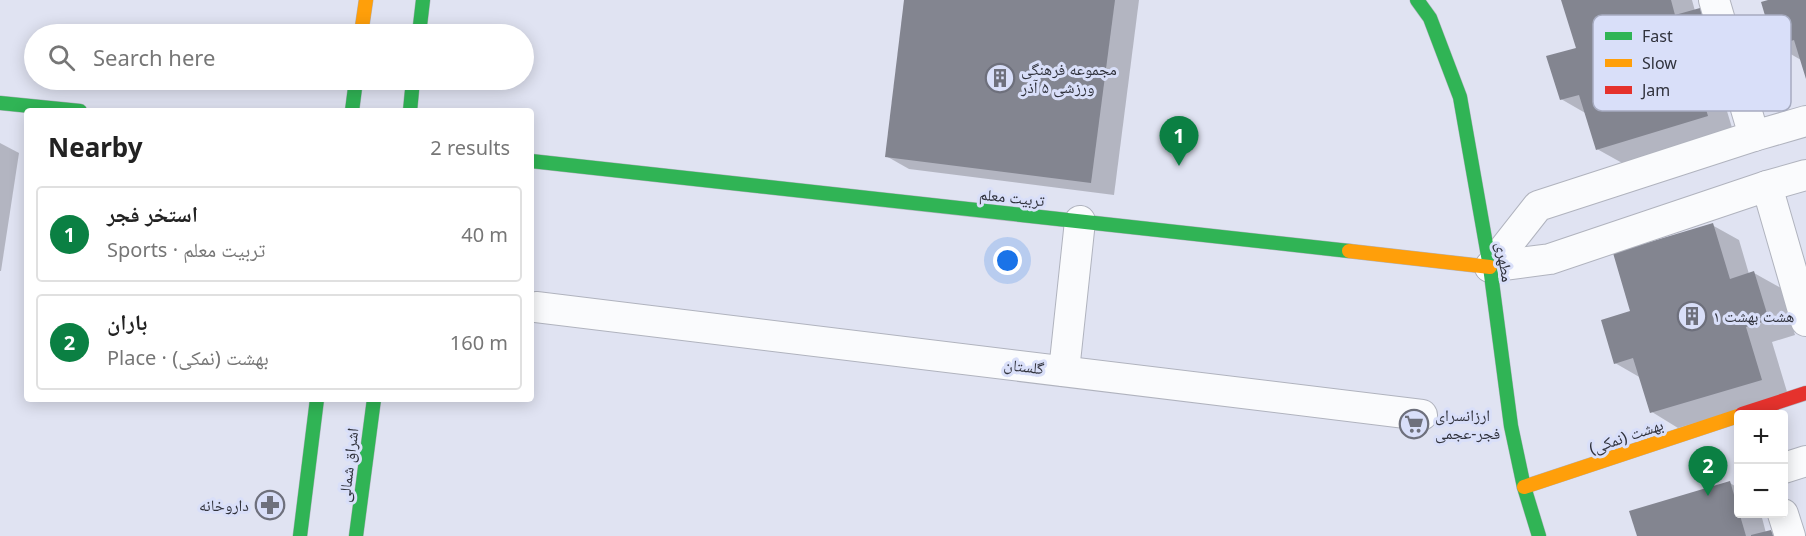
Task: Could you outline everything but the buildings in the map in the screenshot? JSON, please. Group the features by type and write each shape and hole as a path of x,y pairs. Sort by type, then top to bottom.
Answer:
{"street":[{"path":"363,24 366,0"},
{"path":"420,24 423,0"},
{"name":"مطهری","path":"1417,0 1430,18 1461,97 1490,267 1511,426 1524,488 1539,536"},
{"path":"1714,0 1718,15"},
{"path":"352,108 355,90"},
{"path":"410,108 412,90"},
{"path":"0,103 50,108"},
{"path":"1747,111 1754,136"},
{"path":"1490,267 1538,206 1806,121"},
{"name":"تربیت معلم","path":"534,160 1490,267"},
{"path":"1490,267 1550,259 1806,175"},
{"path":"1767,186 1806,321"},
{"path":"1064,371 1080,221"},
{"name":"گلستان","path":"536,307 1422,415"},
{"name":"بهشت (نمکی)","path":"1755,410 1806,393"},
{"path":"300,536 317,402"},
{"name":"اشراق شمالی","path":"356,536 374,402"},
{"name":"بهشت (نمکی)","path":"1524,488 1734,417"},
{"path":"1788,467 1806,461"},
{"path":"1785,518 1790,536"}],"path":[{"path":"1422,415 1511,426"}],"traffic: fast":[{"path":"420,24 423,0"},
{"path":"1417,0 1430,18 1460,97 1490,267 1511,426 1524,487 1539,536"},
{"path":"352,108 355,90"},
{"path":"410,108 412,90"},
{"path":"0,103 50,108"},
{"path":"534,161 1349,251"},
{"path":"300,536 317,402"},
{"path":"356,536 374,402"}],"traffic: slow":[{"path":"362,24 366,0"},
{"path":"1349,251 1490,267"},
{"path":"1524,487 1734,417"}],"traffic: jam":[{"path":"1754,410 1806,393"}],"place":[{"name":"مجموعه فرهنگی ورزشی ۵ آذر","path":"1000,78"},
{"name":"استخر فجر","path":"1179,166"},
{"name":"هشت بهشت ۱","path":"1692,316"},
{"name":"ارزانسرای فجر-عجمی","path":"1414,424"},
{"name":"باران","path":"1708,496"},
{"name":"داروخانه","path":"270,505"}]}
